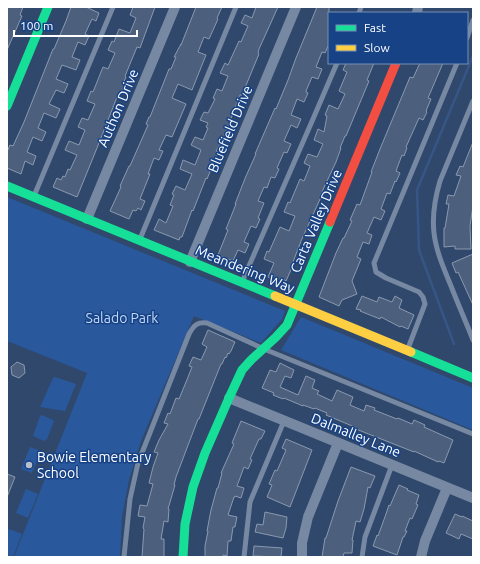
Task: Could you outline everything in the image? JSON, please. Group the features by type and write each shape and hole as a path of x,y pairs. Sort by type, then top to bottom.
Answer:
{"street":[{"path":"7,106 48,7"},
{"name":"Authon Drive","path":"87,219 175,7"},
{"name":"Bluefield Drive","path":"190,262 296,7"},
{"name":"Carta Valley Drive","path":"183,557 185,524 193,487 205,453 242,370 287,325 396,64"},
{"name":"Meandering Way","path":"7,186 473,378"},
{"name":"Dalmalley Lane","path":"229,398 473,498"},
{"path":"302,557 302,543 308,517 338,443"},
{"path":"421,557 425,541 447,488"}],"lane":[{"path":"34,197 113,7"},
{"path":"139,240 236,7"},
{"path":"468,35 473,20"},
{"path":"242,283 337,64"},
{"path":"407,351 425,304 424,297 419,292 386,278 376,272 374,263 457,64"},
{"path":"473,102 440,181 433,222 436,247 473,340"},
{"path":"124,557 130,499 138,463 180,355 192,328 197,324 207,323 473,434"},
{"path":"244,557 250,502 284,421"},
{"path":"362,557 365,537 392,465"}],"green space":[{"name":"Salado Park","path":"7,197 285,311 282,319 261,343 194,316 141,441 129,480 122,517 120,557 14,557 87,373 7,341"},
{"path":"301,317 473,388 473,430 281,350"},
{"path":"55,377 76,384 65,411 40,407 53,378"},
{"path":"42,415 54,421 47,439 44,441 33,436 40,416"},
{"path":"30,447 41,451 32,473 21,469"},
{"path":"26,489 38,494 28,518 16,513"},
{"path":"9,529 22,534 13,557 7,557 7,533"}],"building":[{"path":"7,7 23,7 20,15 22,16 7,50"},
{"path":"71,7 86,7 99,13 96,21 92,19 85,34 89,36 85,45 78,42 72,57 80,60 76,70 62,65 56,79 68,84 64,93 56,90 49,104 60,109 56,118 44,113 38,128 46,132 42,141 33,137 27,152 36,156 33,165 25,161 21,174 7,168 7,152 10,145 13,146 24,122"},
{"path":"133,7 155,7 140,48 137,47 125,76 126,77 121,93 119,92 77,197 53,187 57,178 61,180 63,176 65,177 77,155 65,150 69,141 79,145 85,130 78,127 82,118 88,120 95,104 87,101 91,91 93,92 103,67 108,69 115,53 108,50 112,41 114,42 119,29 130,33 136,18 130,15"},
{"path":"196,7 222,7 209,39 204,37 198,52 206,55 192,90 178,84 172,98 186,104 172,137 166,135 159,150 163,151 159,160 154,158 148,174 150,174 140,199 145,201 141,210 138,208 136,211 133,210 129,219 110,211 148,125 146,124 169,69 171,69 176,57 174,57 181,45"},
{"path":"256,7 278,7 259,49 259,54 242,95 240,95 223,139 216,151 218,152 207,179 206,178 193,211 192,210 182,237 180,237 179,240 154,230 159,219 166,223 173,206 170,205 174,195 172,194 176,186 185,190 192,174 180,169 183,160 195,165 201,150 191,145 195,137 203,140 208,128 206,127 208,123 200,120 204,112 208,113 215,99 213,98 217,89 222,91 228,76 220,73 225,63 228,65 248,26 241,23 245,15 252,18"},
{"path":"317,7 329,7 328,46 325,53 322,52 316,67 322,69 318,79 312,77 306,91 308,93 304,102 297,99 291,115 301,119 297,128 291,125 284,141 291,144 287,153 284,152 277,168 279,169 275,178 271,177 267,188 264,187 258,201 264,203 258,218 260,219 256,228 251,226 244,242 249,244 245,253 238,250 233,261 218,255 228,230 226,229 255,154 275,108 276,109"},
{"path":"346,64 374,64 367,80 369,81 340,148 336,162 301,241 293,262 294,263 286,281 283,279 281,283 268,277 274,263 264,259 267,251 269,252 280,227 289,231 295,216 284,212 288,202 290,203 300,179 304,181 310,166 304,163 308,154 317,157 323,144 314,140 318,129 324,132 327,116 325,115 329,105 338,109 345,94 339,91 347,72 343,70"},
{"path":"420,64 443,64 428,98 431,99 426,111 427,112 423,120 419,118 406,147 404,156 402,155 396,171 400,173 390,194 387,193 381,209 385,211 381,220 374,217 367,233 372,235 369,244 363,242 357,257 361,259 352,281 357,294 342,300 339,306 319,297 336,253 352,221 350,220 357,204 360,205 371,172 410,77 413,78"},
{"path":"473,142 473,206 470,226 471,249 455,249 455,246 444,247 444,228 449,204 446,204 448,195 454,196 461,176 456,175 460,166 463,167"},
{"path":"473,254 473,305 458,272 456,273 452,263"},
{"path":"362,296 377,302 379,297 392,302 395,296 402,300 399,308 414,315 408,329 401,326 400,327 381,317 380,319 356,309"},
{"path":"208,330 235,342 231,351 221,364 176,477 168,509 168,522 164,521 161,539 164,539 164,557 142,557 145,517 138,516 140,505 147,506 153,484 149,483 158,453 154,452 168,424 164,423 168,413 170,414 176,398 179,399 186,382 192,367 189,366 193,357 201,360 207,347 202,344"},
{"path":"17,362 24,365 25,373 19,378 12,375 11,367"},
{"path":"280,363 294,370 291,378 285,376 280,387 298,395 306,376 315,380 312,388 319,391 317,394 332,401 337,390 353,397 350,405 364,411 366,405 375,408 374,410 412,424 414,420 425,425 424,427 453,440 444,463 438,462 414,451 356,429 357,428 326,415 327,413 315,408 303,406 273,395 274,393 262,388 270,370 276,372"},
{"path":"241,421 265,431 261,439 259,439 250,459 252,460 248,469 244,467 237,486 244,488 241,498 234,497 228,515 237,517 235,527 233,527 231,541 228,541 227,556 205,557 205,546 211,510 221,473 234,444 232,443"},
{"path":"286,439 312,450 290,507 267,497 272,485 269,484 275,470 277,471 286,450 282,448"},
{"path":"351,467 375,476 370,488 368,487 360,522 356,521 352,540 352,553 344,553 343,557 322,557 325,538"},
{"path":"7,474 15,477 7,497"},
{"path":"399,485 419,495 416,504 418,505 412,519 410,518 405,531 407,531 403,537 397,555 373,546 389,505 390,506"},
{"path":"265,512 287,517 283,538 255,532 257,524 263,525"},
{"path":"455,514 473,521 473,539 461,534 459,539 446,533"},
{"path":"254,546 282,548 281,557 253,556"}],"waterway":[{"path":"454,344 419,250 417,190 473,56"}],"traffic: fast":[{"path":"7,106 48,7"},
{"path":"7,186 275,296"},
{"path":"183,557 185,524 193,487 205,453 229,398 242,370 287,325 330,222"},
{"path":"411,352 473,378"}],"traffic: slow":[{"path":"275,296 411,352"}],"traffic: jam":[{"path":"330,222 396,64"}],"place":[{"name":"Bowie Elementary School","path":"29,465"}]}
